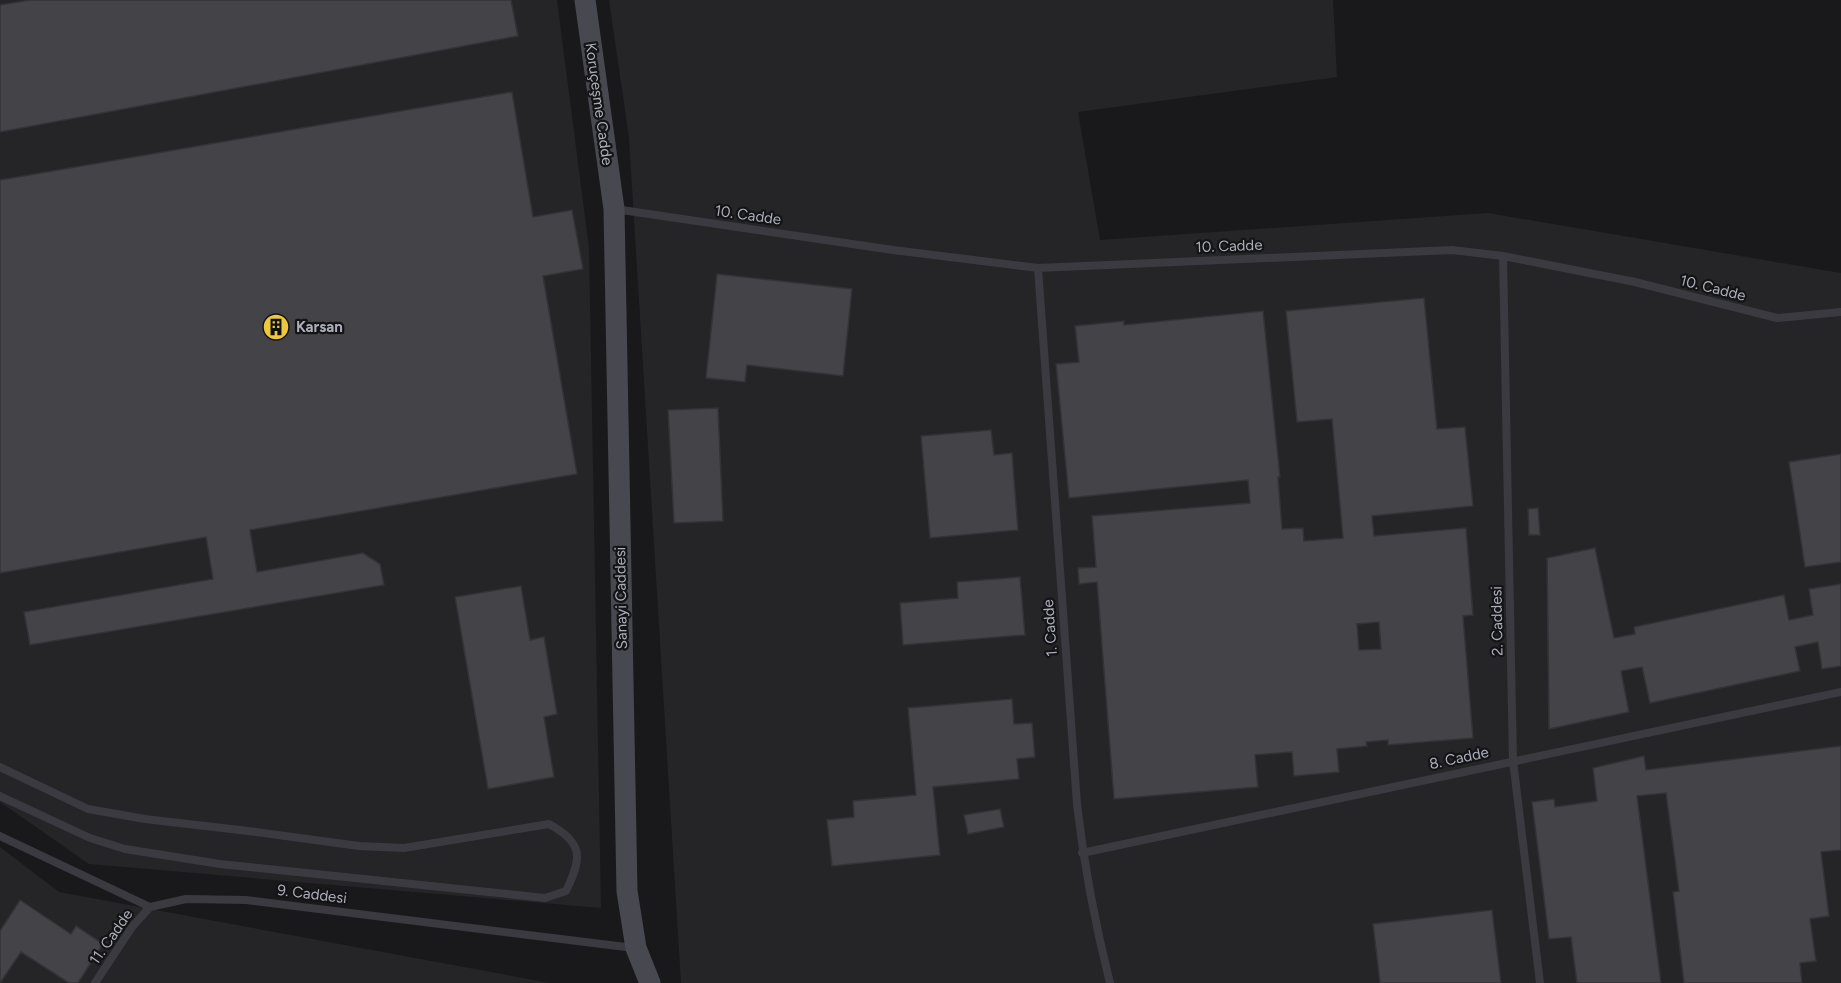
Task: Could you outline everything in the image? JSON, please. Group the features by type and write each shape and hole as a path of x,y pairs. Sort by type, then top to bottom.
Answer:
{"street":[{"name":"Koruçeşme Cadde","path":"585,0 614,209"},
{"name":"Sanayi Caddesi","path":"614,209 627,891 636,948 651,983"}],"lane":[{"name":"10. Cadde","path":"614,209 893,250 1038,268 1452,250 1503,256 1635,282 1777,318 1841,312"},
{"name":"2. Caddesi","path":"1503,256 1513,760 1540,983"},
{"name":"1. Cadde","path":"1038,268 1077,804 1082,853 1095,926 1110,983"},
{"name":"8. Cadde","path":"1082,853 1841,692"},
{"path":"0,767 88,809 145,819 359,846 404,848 549,825 565,833 578,850 576,870 566,891 545,898 220,864 125,849 90,838 0,796"},
{"path":"0,836 150,907"},
{"name":"9. Caddesi","path":"150,907 186,898 246,900 636,948"},
{"name":"11. Cadde","path":"95,983 132,927 150,907"}],"shaded area":[{"path":"0,0 557,0 589,248 601,908 89,864 0,802"},
{"path":"609,0 1333,0 1337,77 1078,112 1100,240 1488,213 1841,273 1841,983 681,983 629,138"},
{"path":"0,847 59,892 550,983 0,983"}],"building":[{"path":"30,0 511,0 518,36 0,132 0,5"},
{"name":"Karsan","path":"512,92 533,217 572,210 583,269 543,276 577,474 250,530 257,572 363,553 380,564 384,585 30,645 24,612 213,579 206,537 0,573 0,180"},
{"path":"717,274 852,289 843,376 747,365 745,382 706,378"},
{"path":"1424,298 1437,429 1465,427 1473,506 1372,516 1374,536 1466,528 1473,615 1463,616 1473,738 1388,745 1388,740 1366,742 1367,746 1337,749 1339,772 1294,776 1292,752 1255,755 1258,787 1114,799 1097,582 1079,584 1078,568 1096,567 1092,516 1250,503 1248,480 1069,498 1056,364 1079,362 1075,326 1124,321 1124,325 1263,311 1280,477 1278,477 1282,529 1303,528 1304,541 1343,538 1332,419 1297,422 1286,311","holes":["1379,622 1381,649 1359,650 1357,624"]},
{"path":"718,408 723,521 674,523 668,410"},
{"path":"991,430 994,455 1012,453 1018,530 930,538 921,436"},
{"path":"1841,454 1841,562 1805,567 1789,462"},
{"path":"1538,508 1540,535 1529,535 1528,509"},
{"path":"1595,548 1614,638 1635,634 1634,627 1784,595 1789,620 1813,615 1809,589 1841,584 1841,666 1822,669 1818,642 1795,647 1800,671 1650,703 1642,667 1621,671 1629,712 1549,729 1547,558"},
{"path":"1020,577 1025,635 903,645 900,603 958,598 957,582"},
{"path":"521,586 530,640 544,637 557,714 544,717 554,777 488,789 455,597"},
{"path":"1012,699 1014,724 1032,723 1035,757 1017,759 1019,779 933,787 940,855 832,866 827,820 854,817 853,801 916,795 908,708"},
{"path":"1841,746 1841,850 1821,852 1829,916 1810,919 1816,961 1800,963 1802,983 1684,983 1673,892 1679,891 1666,793 1637,796 1661,983 1577,983 1571,937 1549,939 1532,802 1554,799 1555,807 1597,801 1593,768 1644,756 1646,770"},
{"path":"1000,809 1004,827 968,834 964,815"},
{"path":"20,900 71,934 76,926 103,944 78,983 69,983 21,952 0,983 0,931"},
{"path":"1492,910 1501,983 1380,983 1373,924"}],"place":[{"name":"Karsan","path":"276,327"}]}
